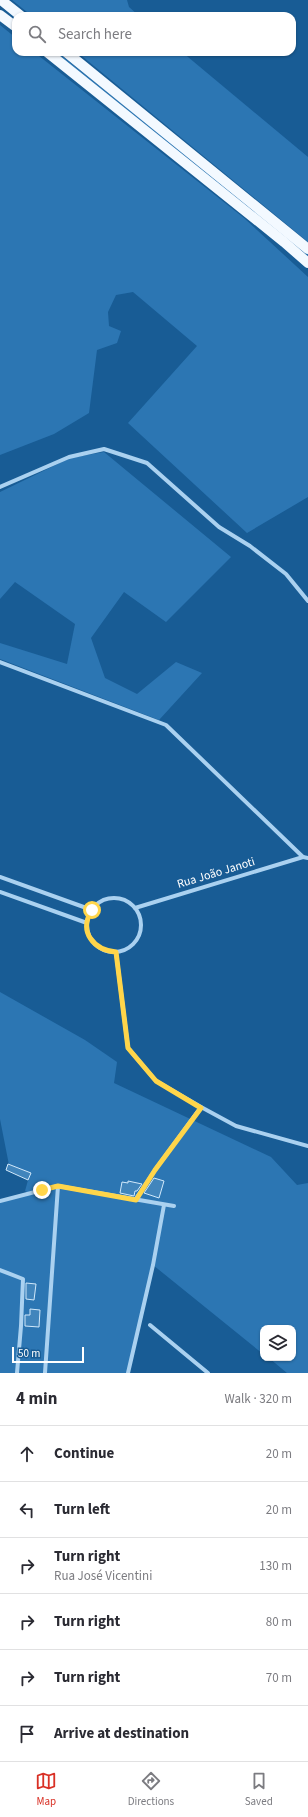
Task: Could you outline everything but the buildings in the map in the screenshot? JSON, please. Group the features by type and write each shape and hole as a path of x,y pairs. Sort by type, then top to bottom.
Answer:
{"main road":[{"path":"1,0 16,12"},
{"path":"0,15 12,24"},
{"path":"52,56 284,242 308,263"},
{"path":"71,56 308,249"}],"street":[{"path":"0,487 69,457 104,449 147,463 219,527 250,546 286,574 308,602"},
{"path":"0,662 166,725 303,857 308,858"},
{"name":"Rua João Janoti","path":"135,908 303,857"},
{"path":"0,877 92,910"},
{"path":"0,892 87,923"},
{"path":"111,898 120,899 135,908 141,923 139,935 132,946 125,950 116,952 103,949 92,941 88,932 87,923 92,910 102,901 111,898"},
{"path":"116,952 128,1048 156,1081 201,1108 236,1126 307,1146 308,1141"},
{"path":"136,1200 155,1170 201,1108"},
{"path":"45,1373 58,1186"},
{"path":"0,1201 58,1186 174,1206"},
{"path":"128,1373 153,1265 164,1205"},
{"path":"0,1270 23,1279 17,1373"},
{"path":"150,1325 208,1373"}],"shaded area":[{"path":"12,0 127,0 129,7 135,12 27,12"},
{"path":"0,25 12,35 12,56 39,56 244,218 308,277 308,497 247,533 128,423 197,346 133,292 116,295 108,312 109,326 121,331 117,343 97,350 89,413 54,434 0,455"},
{"path":"58,56 62,56 308,253 308,256"},
{"path":"82,56 187,56 308,157 308,242"},
{"path":"104,452 231,557 166,622 124,592 91,638 105,678 137,694 176,662 202,673 159,720 0,659 0,643 67,664 75,624 15,582 0,599 0,492 70,458"},
{"path":"0,992 85,1040 117,1062 114,1083 271,1157 297,1185 308,1183 308,1373 287,1373 273,1361 296,1361 296,1325 260,1325 260,1352 153,1265 128,1373 0,1373 0,1201 29,1193 25,1191 30,1173 9,1165 0,1119"}],"route":[{"path":"42,1190 58,1186 136,1200 155,1170 201,1108 156,1081 128,1048 116,952 107,951 98,947 92,941 88,932 87,923 89,914 92,910"}]}
